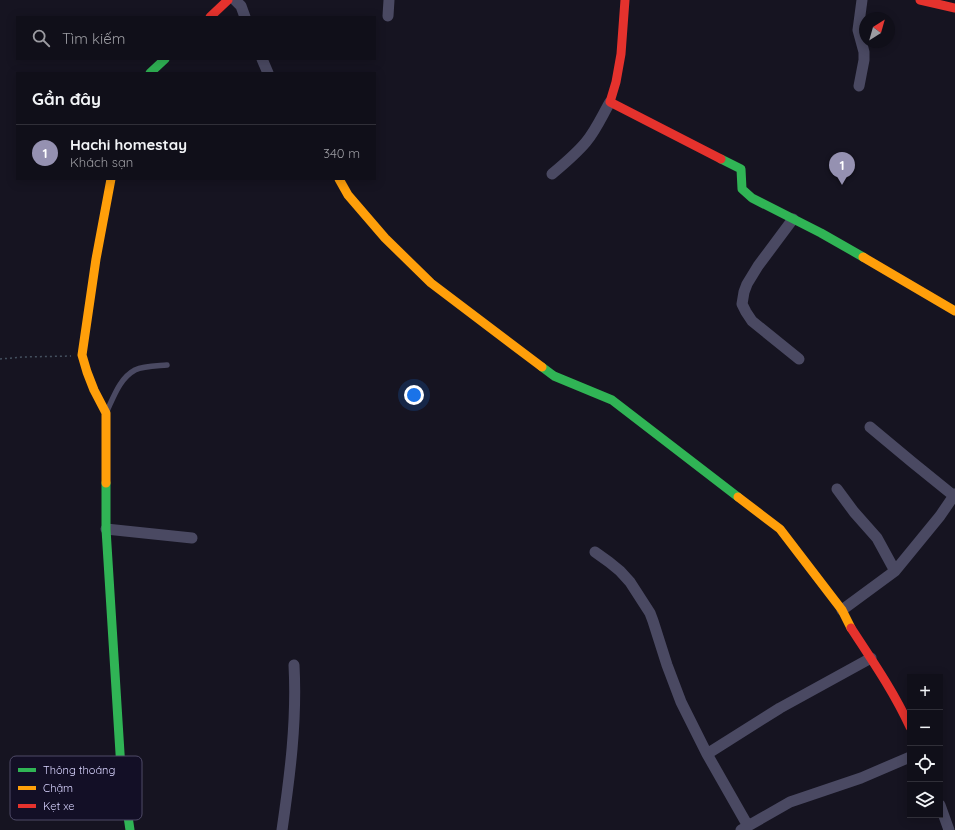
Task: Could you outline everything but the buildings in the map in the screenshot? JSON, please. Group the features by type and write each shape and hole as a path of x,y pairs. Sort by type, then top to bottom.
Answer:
{"street":[{"path":"211,16 228,0"},
{"path":"235,0 241,6 245,16"},
{"path":"388,16 389,0"},
{"path":"552,174 578,151 594,130 610,102 616,82 621,54 625,0"},
{"path":"860,86 864,60 864,52 858,30 862,0"},
{"path":"920,0 955,8"},
{"path":"151,72 164,60"},
{"path":"262,60 268,72"},
{"path":"610,102 741,168 742,189 752,198 821,233 955,311"},
{"path":"111,180 96,259 82,355 91,384 106,413 106,529 120,756"},
{"path":"340,180 348,194 385,238 431,282 554,376 612,400 780,529 842,610 850,626 901,708 907,721"},
{"path":"793,219 758,266 747,284 742,304 752,321 799,360"},
{"path":"842,610 895,571 940,516 954,495 870,427"},
{"path":"837,489 854,512 877,538 895,571"},
{"path":"106,529 192,538"},
{"path":"595,552 610,562 630,582 650,613 674,686 744,828 790,802 861,778 907,759"},
{"path":"707,754 780,708 871,658"},
{"path":"282,830 293,744 295,690 294,665"},
{"path":"943,813 949,830"},
{"path":"129,820 130,830"}],"lane":[{"path":"106,413 117,390 127,375 136,369 167,365"}],"path":[{"path":"0,359 82,355"}],"traffic: fast":[{"path":"151,72 164,60"},
{"path":"721,159 741,169 742,189 752,198 821,233 863,257"},
{"path":"542,367 554,376 612,400 738,497"},
{"path":"106,483 106,529 120,756"},
{"path":"129,820 130,830"}],"traffic: slow":[{"path":"106,483 106,413 94,390 82,355 96,259 111,180"},
{"path":"340,180 348,195 385,238 431,283 542,367"},
{"path":"863,257 955,311"},
{"path":"738,497 780,529 842,610 851,628"}],"traffic: jam":[{"path":"211,16 228,0"},
{"path":"625,0 621,54 616,82 610,102 721,159"},
{"path":"920,0 955,8"},
{"path":"851,628 875,664 907,720"}],"place":[{"name":"Hachi homestay","path":"842,185"}]}
